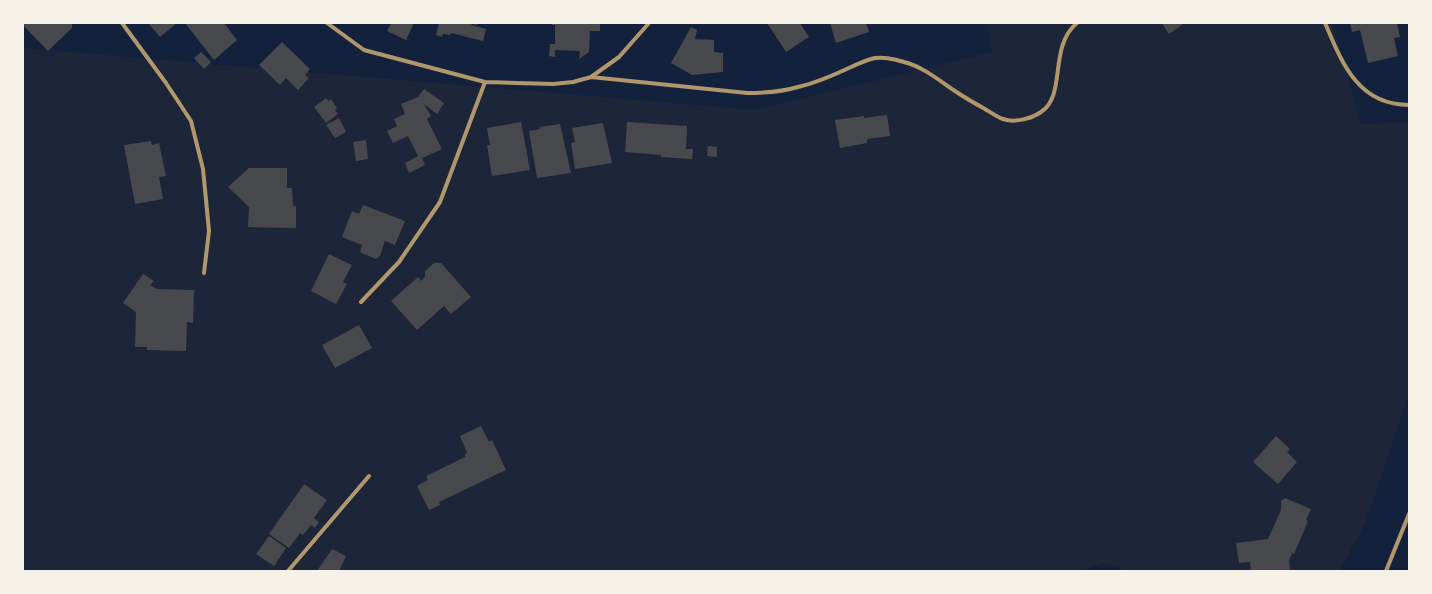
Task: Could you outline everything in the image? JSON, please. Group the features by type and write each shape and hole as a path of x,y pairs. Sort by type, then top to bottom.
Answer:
{"street":[{"path":"122,23 166,83 191,121 204,169 209,231 204,273"},
{"path":"326,23 364,50 485,82 553,84 573,82 591,77 619,57 648,23"},
{"path":"591,77 747,93 771,92 798,87 833,75 872,58 890,59 920,68 961,95 1003,119 1020,120 1041,112 1048,106 1054,93 1058,76 1059,57 1063,41 1077,23"},
{"path":"1325,23 1346,69 1363,89 1374,97 1388,102 1400,105 1409,105"},
{"path":"361,302 399,262 440,202 485,82"},
{"path":"288,571 369,476"},
{"path":"1386,571 1409,514"}],"shaded area":[{"path":"987,23 1333,23 1361,124 1409,122 1409,394 1365,524 1339,571 1135,571 1103,563 1080,571 23,571 23,48 756,110 992,52"}],"building":[{"path":"23,23 72,23 72,28 48,51 23,25"},
{"path":"148,23 177,23 160,37"},
{"path":"185,23 224,23 237,40 214,60"},
{"path":"391,23 414,23 406,40 387,31"},
{"path":"439,23 478,23 477,25 471,25 486,29 483,41 451,33 450,35 443,34 442,37 436,35"},
{"path":"552,23 600,23 600,31 590,31 589,52 579,59 580,51 555,50 555,57 549,56 550,44 555,44 555,25 552,25"},
{"path":"767,23 800,23 809,37 786,52"},
{"path":"830,23 866,23 869,32 836,43"},
{"path":"1162,23 1182,23 1183,24 1169,34"},
{"path":"1350,23 1397,23 1400,37 1394,38 1398,56 1368,63 1360,30 1352,32"},
{"path":"691,27 697,30 695,39 714,40 714,52 723,53 723,72 692,75 671,63"},
{"path":"282,42 310,69 305,75 309,78 298,90 286,78 280,85 259,65"},
{"path":"201,52 211,62 204,69 194,58"},
{"path":"424,89 444,103 437,114 424,104 431,116 427,119 442,149 422,158 425,165 409,173 405,163 418,156 408,136 393,143 387,131 397,126 394,119 405,114 401,104 418,97"},
{"path":"326,98 329,101 331,99 337,108 335,110 338,114 326,123 314,107"},
{"path":"887,115 890,136 867,139 867,143 840,148 835,120 864,116 864,118"},
{"path":"339,118 346,132 335,138 326,125"},
{"path":"521,122 530,170 492,176 487,145 490,145 487,128"},
{"path":"627,122 687,126 686,149 693,149 692,159 661,157 661,155 625,152"},
{"path":"603,123 612,163 575,169 571,143 575,142 572,128"},
{"path":"560,124 571,173 537,178 529,131 540,129 539,127"},
{"path":"366,140 368,159 356,161 353,142"},
{"path":"151,141 152,145 159,143 166,176 159,177 163,199 135,204 124,145"},
{"path":"708,146 717,147 717,157 707,156"},
{"path":"249,168 287,168 287,188 292,188 293,206 296,206 296,228 248,227 249,207 228,187"},
{"path":"363,205 405,221 395,245 385,241 380,256 376,259 360,252 362,245 342,237 352,211 359,214"},
{"path":"329,254 352,265 343,282 347,284 336,304 311,291"},
{"path":"434,263 441,263 471,297 451,314 444,306 417,330 391,301 418,277 421,281 425,277 425,271"},
{"path":"143,274 154,281 150,285 157,289 194,290 193,323 187,322 186,351 147,350 147,347 135,347 136,312 123,303"},
{"path":"359,325 372,348 335,368 322,345"},
{"path":"481,426 489,442 492,440 506,470 439,502 440,505 429,510 417,486 428,480 426,476 465,457 465,454 467,453 460,436"},
{"path":"1276,436 1290,449 1287,452 1297,462 1278,484 1253,462"},
{"path":"304,484 327,500 314,518 319,522 315,528 311,525 303,535 300,533 289,548 269,534"},
{"path":"1285,498 1311,509 1306,520 1308,521 1294,554 1292,553 1289,561 1290,571 1251,571 1250,562 1239,563 1236,543 1268,539 1281,510 1281,501"},
{"path":"269,536 286,548 274,566 256,554"},
{"path":"332,549 346,556 339,571 317,571"}]}
